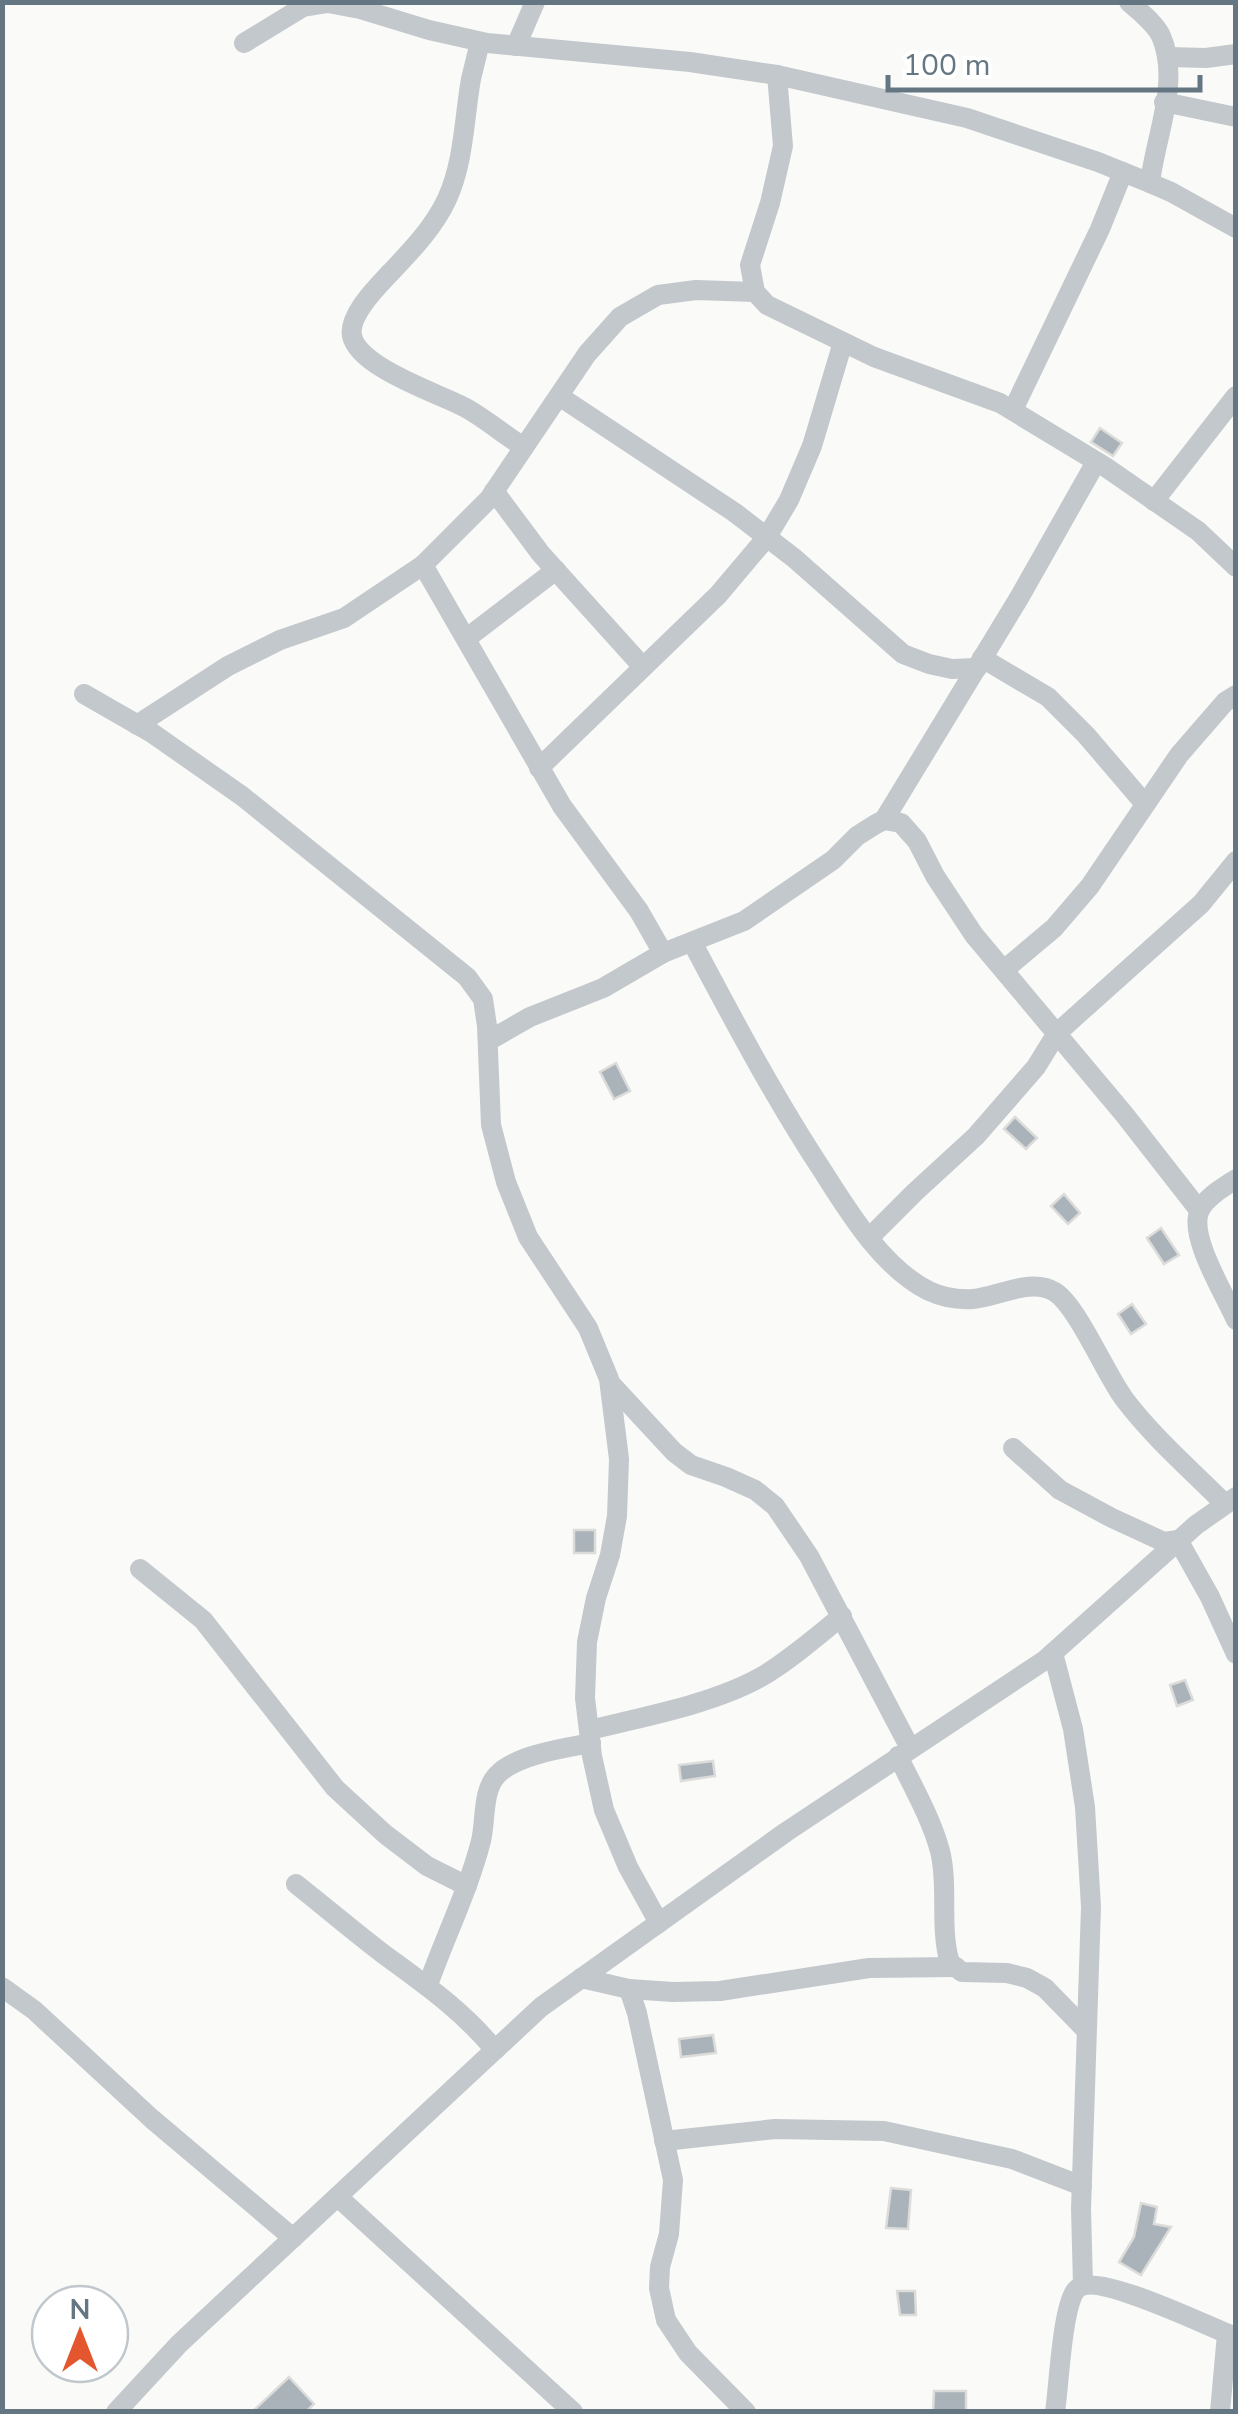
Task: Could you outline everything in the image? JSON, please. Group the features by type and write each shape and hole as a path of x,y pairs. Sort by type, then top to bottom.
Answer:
{"street":[{"path":"516,46 535,2"},
{"path":"1129,2 1160,33 1167,56 1168,79 1150,183"},
{"path":"244,44 303,6 328,4 480,42 777,74 966,118 1123,172 1171,192 1236,228"},
{"path":"480,42 447,199 425,235 356,315 351,332 373,362 467,408 524,446"},
{"path":"1167,56 1206,58 1236,54"},
{"path":"777,74 784,146 750,265 754,292 768,305 874,357 1013,410 1198,531 1236,567"},
{"path":"1164,102 1236,117"},
{"path":"1013,410 1100,229 1123,172"},
{"path":"137,725 228,666 280,640 344,618 423,565 494,491 587,354 620,318 658,295 696,290 754,292"},
{"path":"539,768 718,595 767,537 812,446 843,342"},
{"path":"558,396 767,537 903,654 952,669 979,663 1048,697 1145,804"},
{"path":"1154,501 1236,396"},
{"path":"488,1042 530,1017 603,988 663,954 744,921 833,860 856,836 884,820 1096,462"},
{"path":"494,491 541,554 642,667"},
{"path":"423,565 562,806 639,911 663,954"},
{"path":"467,638 556,570"},
{"path":"84,694 152,732 242,796 467,976 483,998 491,1125 506,1182 528,1237 588,1328 610,1383 618,1459 617,1516 587,1642 584,1698 604,1810 658,1923"},
{"path":"1004,970 1054,928 1090,886 1179,755 1225,702 1236,696"},
{"path":"884,820 901,823 916,840 974,936 1199,1210"},
{"path":"870,1237 976,1136 1036,1067 1057,1033 1201,904 1236,861"},
{"path":"116,2412 180,2344 540,2007 786,1832 1053,1652 1178,1540 1230,1500 1143,1423 1122,1396 1073,1312 1056,1292 1042,1287 1023,1288 970,1300 927,1290 893,1267 846,1207 779,1101 692,942"},
{"path":"1236,1179 1199,1210 1196,1226 1200,1244 1236,1320"},
{"path":"610,1383 691,1465 726,1476 775,1506 810,1556 904,1752 930,1820 940,1853 950,1963 962,1972 1027,1978 1045,1988 1086,2030"},
{"path":"1014,1448 1060,1490 1164,1542 1178,1540"},
{"path":"1178,1540 1210,1596 1236,1654"},
{"path":"140,1569 203,1620 335,1788 428,1866 467,1886"},
{"path":"428,1985 467,1886 484,1827 489,1788 497,1775 513,1763 760,1677 842,1616"},
{"path":"1053,1652 1073,1729 1085,1808 1092,1907 1082,2186 1084,2285"},
{"path":"296,1884 428,1985 472,2022 495,2050"},
{"path":"582,1978 629,1989 720,1991 869,1968 956,1967"},
{"path":"2,1987 34,2010 152,2119 293,2238"},
{"path":"629,1989 673,2180 669,2234 660,2267 659,2288 666,2320 688,2353 746,2412"},
{"path":"664,2142 775,2129 884,2132 1012,2159 1082,2186"},
{"path":"338,2197 573,2412"},
{"path":"1055,2412 1071,2301 1084,2285 1106,2287 1154,2303 1232,2336 1220,2412"}],"building":[{"path":"1100,428 1122,443 1113,456 1091,442"},
{"path":"616,1063 630,1091 614,1099 600,1072"},
{"path":"1015,1117 1037,1138 1026,1149 1004,1129"},
{"path":"1064,1194 1080,1213 1068,1224 1051,1206"},
{"path":"1161,1228 1179,1255 1164,1264 1147,1238"},
{"path":"1132,1304 1146,1324 1131,1334 1118,1314"},
{"path":"574,1530 595,1530 595,1553 574,1553"},
{"path":"1185,1680 1193,1700 1177,1706 1170,1685"},
{"path":"713,1761 715,1776 681,1781 679,1765"},
{"path":"713,2035 716,2053 681,2057 679,2039"},
{"path":"891,2188 911,2190 908,2229 886,2228"},
{"path":"1141,2203 1157,2207 1154,2224 1171,2227 1141,2275 1119,2262 1134,2237"},
{"path":"897,2291 915,2291 916,2315 900,2315"},
{"path":"289,2377 314,2404 306,2412 252,2412"},
{"path":"934,2391 966,2391 966,2412 933,2412"}]}
